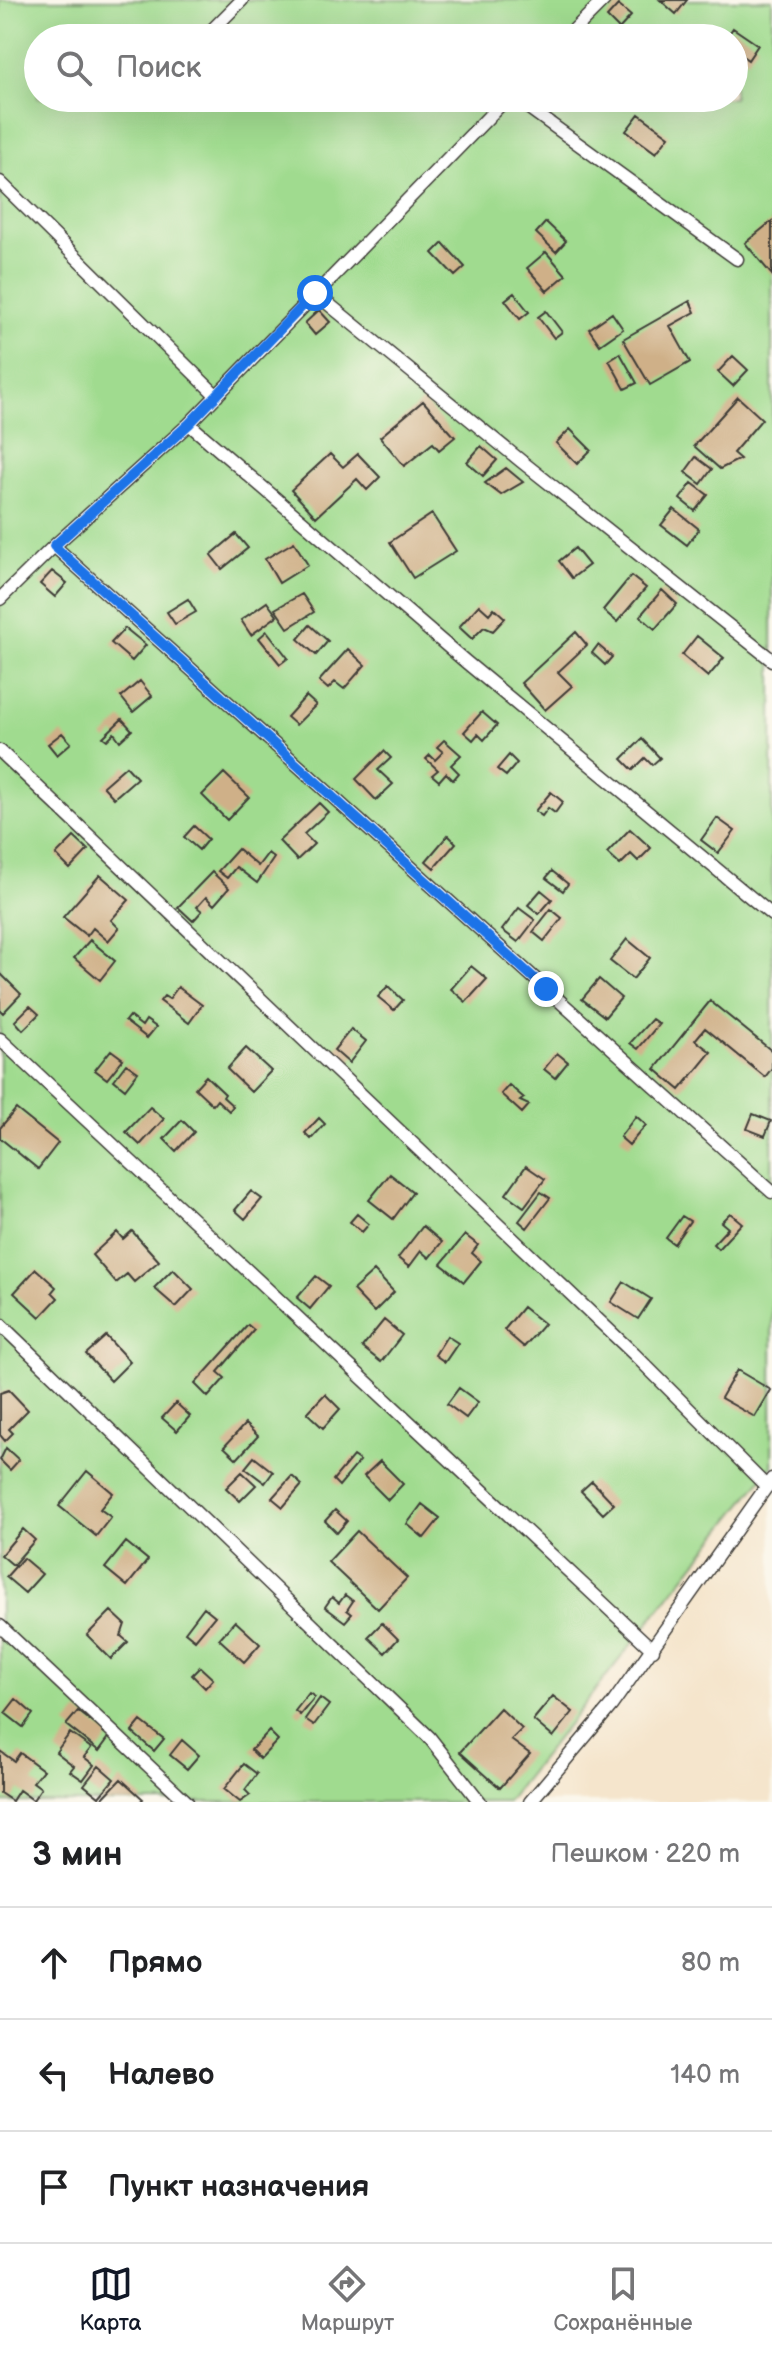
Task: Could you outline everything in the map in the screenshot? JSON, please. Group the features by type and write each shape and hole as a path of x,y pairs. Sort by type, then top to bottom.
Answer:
{"lane":[{"path":"218,24 242,0"},
{"path":"580,24 604,0"},
{"path":"0,599 189,424 493,112"},
{"path":"534,112 737,259"},
{"path":"3,191 217,396"},
{"path":"315,293 772,660"},
{"path":"189,424 466,662 772,915"},
{"path":"54,546 772,1192"},
{"path":"0,751 770,1483 611,1706 530,1802"},
{"path":"0,1039 653,1650"},
{"path":"0,1324 429,1737 480,1802"},
{"path":"0,1626 187,1802"}],"green space":[{"path":"0,0 772,0 772,1466 507,1802 0,1802"}],"building":[{"path":"660,0 687,0 676,14"},
{"path":"618,5 631,16 624,24 614,24 607,17"},
{"path":"748,38 758,45 748,60"},
{"path":"639,114 669,136 656,153 626,131"},
{"path":"772,221 772,275 745,243"},
{"path":"546,222 566,241 556,252 536,233"},
{"path":"443,243 465,267 455,276 433,253"},
{"path":"546,252 566,275 547,291 527,268"},
{"path":"514,293 529,312 520,319 505,300"},
{"path":"690,301 695,312 670,326 690,362 650,385 623,339"},
{"path":"319,310 330,322 315,335 305,323"},
{"path":"546,311 562,332 554,338 538,317"},
{"path":"612,313 623,329 600,345 589,329"},
{"path":"620,353 637,383 625,389 609,360"},
{"path":"733,356 748,370 733,386 718,372"},
{"path":"738,397 762,419 733,453 740,459 720,469 694,446"},
{"path":"423,401 455,437 439,450 433,443 404,466 380,437"},
{"path":"570,429 591,450 577,464 556,443"},
{"path":"481,446 497,460 483,476 467,462"},
{"path":"330,454 343,467 358,454 380,477 367,490 357,479 316,517 291,490"},
{"path":"696,457 712,469 701,484 685,472"},
{"path":"506,468 523,482 501,495 485,483"},
{"path":"692,483 708,495 695,511 680,499"},
{"path":"674,509 699,529 687,545 661,525"},
{"path":"432,514 456,551 413,578 390,542"},
{"path":"236,534 248,548 222,569 211,555"},
{"path":"294,542 308,565 279,583 265,559"},
{"path":"575,548 589,565 572,578 559,561"},
{"path":"52,571 67,583 55,597 40,584"},
{"path":"631,576 646,588 617,622 603,610"},
{"path":"662,590 677,604 655,629 640,616"},
{"path":"302,594 314,612 288,628 275,609"},
{"path":"188,599 196,612 175,624 167,612"},
{"path":"267,602 277,616 251,635 241,620"},
{"path":"479,605 489,614 494,608 505,618 493,631 484,627 472,639 459,627"},
{"path":"310,625 328,641 316,655 298,639"},
{"path":"125,628 146,645 132,661 111,643"},
{"path":"267,631 288,658 280,664 259,638"},
{"path":"576,632 587,645 558,672 572,686 545,710 521,683"},
{"path":"697,636 724,658 708,677 682,655"},
{"path":"598,645 612,657 605,665 592,653"},
{"path":"348,649 365,665 344,689 335,682 328,689 319,681"},
{"path":"140,681 152,696 133,712 121,697"},
{"path":"306,696 316,705 296,725 287,717"},
{"path":"482,712 497,725 484,740 478,734 473,740 464,732"},
{"path":"122,719 132,730 120,741 114,733 107,740 103,737"},
{"path":"62,733 71,743 57,755 48,744"},
{"path":"642,739 660,758 652,765 645,758 633,770 622,759"},
{"path":"444,740 461,755 451,765 459,773 453,780 446,773 439,781 432,775 438,770 426,759 430,755 435,760 443,752 437,747"},
{"path":"384,751 391,758 378,770 393,784 376,800 356,779"},
{"path":"509,755 517,763 506,776 497,769"},
{"path":"126,766 137,778 114,798 103,786"},
{"path":"224,773 249,797 227,820 202,795"},
{"path":"551,792 563,802 555,813 548,808 542,816 535,811"},
{"path":"319,803 328,812 304,834 314,844 297,860 279,841"},
{"path":"717,818 735,831 718,853 701,840"},
{"path":"194,826 208,839 199,850 184,837"},
{"path":"630,829 651,848 638,861 631,854 620,865 607,853"},
{"path":"448,835 456,843 434,868 426,861"},
{"path":"74,837 88,850 70,869 56,855"},
{"path":"238,849 258,866 268,853 274,858 257,883 236,867 227,878 218,871"},
{"path":"552,871 568,884 563,891 546,878"},
{"path":"212,872 229,888 214,905 206,897 197,907 202,911 193,921 178,907"},
{"path":"100,875 129,900 111,920 119,928 108,941 93,928 87,936 63,917"},
{"path":"541,890 552,899 539,914 528,905"},
{"path":"519,908 535,920 518,942 502,930"},
{"path":"551,909 562,918 544,941 533,932"},
{"path":"627,939 650,958 633,979 610,961"},
{"path":"90,940 115,961 100,980 74,958"},
{"path":"471,966 487,979 466,1002 451,989"},
{"path":"0,973 21,994 3,1013 0,1010"},
{"path":"599,979 621,998 605,1017 582,999"},
{"path":"388,986 403,1000 394,1010 378,997"},
{"path":"178,987 202,1005 189,1023 160,1001 164,996 169,999"},
{"path":"710,1001 772,1051 772,1068 765,1077 705,1028 695,1040 711,1052 680,1090 655,1069"},
{"path":"30,1006 39,1014 23,1030 15,1021"},
{"path":"129,1016 142,1026 146,1020 156,1027 147,1038 125,1021"},
{"path":"652,1019 659,1024 638,1049 630,1043"},
{"path":"351,1029 366,1041 349,1063 334,1050"},
{"path":"246,1048 271,1071 251,1092 227,1069"},
{"path":"111,1050 123,1059 107,1079 95,1070"},
{"path":"557,1053 568,1062 555,1078 544,1069"},
{"path":"126,1064 138,1072 125,1089 114,1080"},
{"path":"206,1076 233,1106 229,1111 217,1100 213,1105 195,1088"},
{"path":"509,1085 524,1098 520,1101 529,1105 522,1113 501,1094"},
{"path":"150,1107 164,1119 140,1145 126,1132"},
{"path":"16,1109 58,1143 38,1169 0,1138 0,1128"},
{"path":"753,1114 771,1121 765,1136 747,1129"},
{"path":"636,1116 646,1125 629,1145 620,1137"},
{"path":"319,1118 325,1124 311,1139 305,1133"},
{"path":"182,1120 194,1132 176,1151 164,1139"},
{"path":"526,1166 545,1179 524,1207 506,1194"},
{"path":"390,1174 413,1192 393,1219 369,1200"},
{"path":"251,1191 262,1199 245,1219 235,1210"},
{"path":"541,1192 550,1198 527,1228 519,1221"},
{"path":"730,1213 742,1223 718,1249 713,1244 728,1228 721,1222"},
{"path":"357,1214 369,1224 362,1232 350,1222"},
{"path":"682,1216 690,1221 674,1244 666,1238"},
{"path":"423,1226 442,1242 429,1258 421,1251 409,1267 398,1258"},
{"path":"132,1231 159,1261 134,1282 127,1274 116,1283 92,1255 117,1232 123,1239"},
{"path":"465,1235 478,1245 472,1253 481,1261 464,1282 441,1264"},
{"path":"36,1269 56,1287 52,1292 58,1298 40,1317 14,1293"},
{"path":"173,1269 193,1289 176,1307 154,1288"},
{"path":"374,1271 394,1292 374,1312 353,1290"},
{"path":"316,1276 329,1286 310,1309 297,1298"},
{"path":"624,1282 651,1299 638,1319 611,1302"},
{"path":"523,1307 544,1324 524,1347 504,1330"},
{"path":"384,1320 402,1335 381,1362 362,1347"},
{"path":"248,1325 254,1330 218,1372 225,1378 208,1397 195,1384"},
{"path":"106,1336 130,1362 111,1381 86,1354"},
{"path":"447,1336 458,1343 445,1362 435,1355"},
{"path":"737,1370 771,1390 755,1417 721,1398"},
{"path":"459,1388 478,1402 466,1418 447,1404"},
{"path":"9,1390 28,1410 9,1429 13,1433 5,1441 0,1435 0,1393"},
{"path":"325,1394 340,1409 323,1428 307,1413"},
{"path":"176,1403 190,1416 177,1431 162,1418"},
{"path":"245,1424 258,1436 237,1459 224,1447"},
{"path":"6,1448 19,1460 10,1470 0,1460"},
{"path":"353,1456 360,1461 339,1486 333,1480"},
{"path":"254,1457 273,1472 265,1483 245,1468"},
{"path":"380,1461 403,1484 388,1500 364,1476"},
{"path":"87,1471 113,1493 100,1509 111,1517 96,1536 59,1506"},
{"path":"242,1472 256,1485 240,1501 226,1488"},
{"path":"292,1476 302,1485 283,1507 272,1498"},
{"path":"592,1481 614,1504 603,1514 581,1491"},
{"path":"422,1504 440,1518 424,1538 407,1524"},
{"path":"335,1510 347,1521 337,1533 325,1521"},
{"path":"23,1529 35,1540 13,1565 1,1555"},
{"path":"357,1531 407,1578 378,1609 328,1562"},
{"path":"126,1542 148,1560 127,1586 105,1568"},
{"path":"23,1558 42,1574 25,1593 6,1577"},
{"path":"345,1595 353,1601 347,1610 352,1614 345,1622 325,1607 332,1597 339,1603"},
{"path":"204,1607 215,1616 195,1640 185,1632"},
{"path":"111,1611 125,1624 121,1636 128,1642 111,1659 87,1635"},
{"path":"235,1621 260,1644 244,1662 219,1639"},
{"path":"382,1623 398,1639 385,1653 368,1637"},
{"path":"200,1667 213,1679 205,1688 192,1675"},
{"path":"309,1693 315,1697 300,1715 295,1711"},
{"path":"553,1696 573,1712 553,1737 533,1720"},
{"path":"320,1698 329,1705 314,1725 305,1719"},
{"path":"16,1699 33,1714 23,1727 5,1713"},
{"path":"500,1708 522,1729 511,1740 530,1754 500,1788 460,1752"},
{"path":"78,1711 110,1736 99,1751 66,1725"},
{"path":"141,1721 164,1739 154,1751 132,1732"},
{"path":"269,1731 278,1740 260,1759 251,1750"},
{"path":"70,1733 91,1748 84,1757 94,1765 83,1780 70,1771 74,1766 56,1752"},
{"path":"182,1740 199,1755 187,1769 170,1755"},
{"path":"0,1751 14,1761 20,1753 43,1770 33,1782 41,1788 33,1800 19,1790 12,1801 0,1793"},
{"path":"244,1764 257,1774 245,1790 250,1795 240,1802 224,1789"},
{"path":"99,1766 114,1779 99,1797 84,1785"},
{"path":"121,1779 143,1799 140,1802 99,1802"}],"route":[{"path":"315,293 189,424 54,546 546,989"}]}
